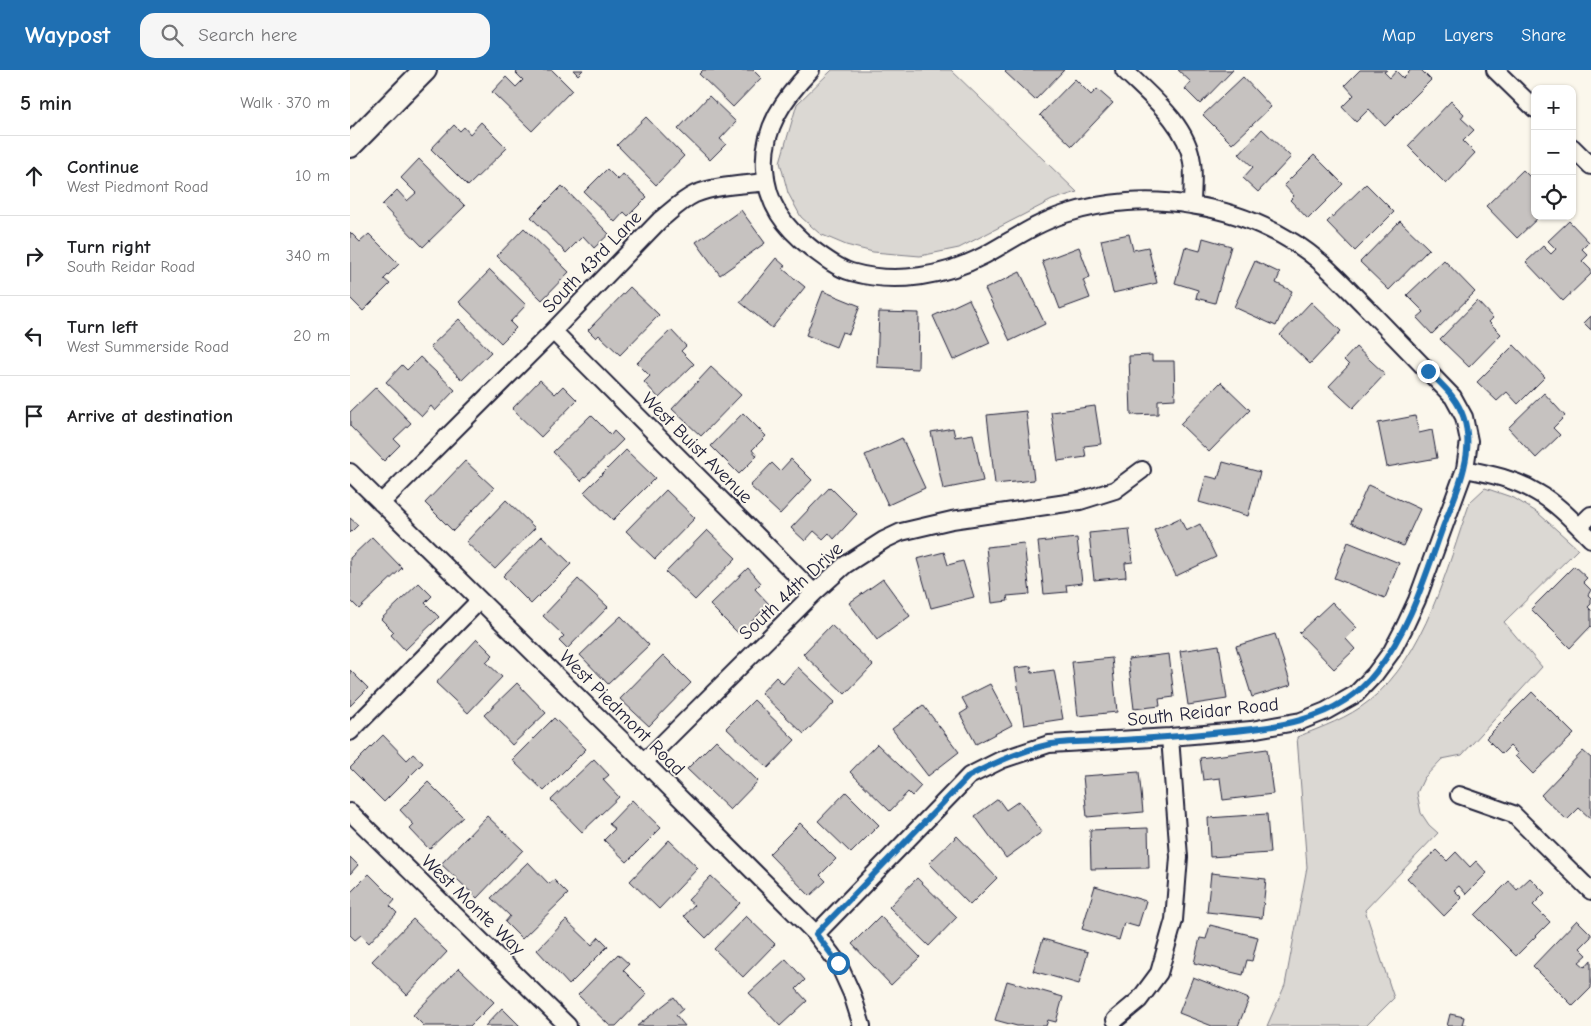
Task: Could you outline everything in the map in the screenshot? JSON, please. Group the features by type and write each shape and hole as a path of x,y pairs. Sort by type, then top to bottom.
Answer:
{"street":[{"path":"350,146 425,70"},
{"path":"766,182 764,153 769,131 788,96 811,70"},
{"path":"1124,70 1171,119 1184,137 1192,161 1192,205"},
{"path":"1495,70 1531,106"},
{"path":"1576,151 1591,166"},
{"name":"South Reidar Road","path":"766,182 773,203 784,224 804,243 826,260 850,272 886,277 905,278 938,274 982,257 1037,226 1063,214 1095,206 1158,201 1192,205 1228,213 1258,224 1294,242 1331,271 1453,397 1464,417 1469,440 1465,469 1417,600 1392,651 1375,674 1356,694 1326,711 1301,720 1251,730 1048,744 1001,760 969,776 816,934"},
{"name":"South 43rd Lane","path":"381,503 660,220 695,194 766,182"},
{"name":"West Buist Avenue","path":"552,331 814,593"},
{"path":"1465,469 1498,476 1519,483 1539,493 1558,507 1591,538"},
{"name":"South 44th Drive","path":"644,762 814,593 845,565 884,540 900,532 952,520 1080,501 1115,490 1142,470"},
{"name":"West Piedmont Road","path":"350,472 816,934 838,963 852,994 862,1026"},
{"path":"1579,527 1591,515"},
{"path":"350,732 479,601"},
{"path":"1115,1020 1139,1000 1159,973 1174,920 1179,857 1170,737"},
{"path":"1459,795 1513,814 1591,891"},
{"name":"West Monte Way","path":"350,812 568,1026"}],"shaded area":[{"path":"832,70 951,70 1077,192 1052,200 959,248 920,256 873,252 846,245 820,234 801,217 788,193 780,162 797,104"},
{"path":"1485,488 1514,498 1538,513 1578,549 1504,622 1542,667 1462,755 1442,759 1424,778 1417,793 1421,813 1429,825 1438,833 1365,910 1394,998 1366,1026 1267,1026 1285,985 1307,867 1297,737 1334,722 1361,707 1388,682 1405,660 1420,636 1432,609 1470,502"}],"building":[{"path":"519,70 552,70 572,90 532,131 492,92 506,77 516,87 523,80 516,73"},
{"path":"573,70 583,70 578,75"},
{"path":"703,70 753,70 761,78 733,107 699,74"},
{"path":"1007,70 1064,70 1035,100 1005,72"},
{"path":"1178,70 1233,70 1200,104 1185,89 1191,82"},
{"path":"1360,70 1387,70 1384,72 1390,78 1396,71 1403,78 1411,70 1421,70 1431,80 1385,126 1369,109 1356,122 1342,107 1354,95 1345,85"},
{"path":"1243,77 1271,107 1232,144 1203,115"},
{"path":"1075,79 1091,95 1097,89 1113,103 1072,146 1040,115"},
{"path":"709,96 736,122 720,139 726,144 710,160 678,129"},
{"path":"1451,101 1464,114 1461,118 1474,130 1463,141 1475,153 1446,184 1408,146"},
{"path":"646,117 684,156 656,185 617,145"},
{"path":"481,122 507,148 468,186 431,149 454,125 460,131 464,127 470,134"},
{"path":"1262,129 1291,157 1258,192 1243,178 1253,167 1239,154"},
{"path":"1314,155 1343,184 1308,219 1290,200 1294,196 1284,185"},
{"path":"419,159 465,206 423,247 382,205 397,190 407,201 416,193 401,178"},
{"path":"607,169 618,180 623,174 647,197 628,216 624,212 615,222 584,192"},
{"path":"1523,170 1531,178 1531,220 1536,220 1517,238 1486,206"},
{"path":"1366,184 1394,212 1355,251 1327,222"},
{"path":"562,186 609,234 594,248 583,236 566,253 531,217"},
{"path":"741,210 765,243 720,275 696,242"},
{"path":"1400,221 1429,249 1389,290 1360,262"},
{"path":"1569,221 1589,242 1582,249 1588,255 1582,261 1591,270 1591,274 1563,301 1526,262 1543,246 1551,254 1556,249 1548,241"},
{"path":"524,228 569,272 542,300 497,256"},
{"path":"350,232 360,242 369,234 399,264 384,279 390,284 363,311 350,298"},
{"path":"1129,234 1133,250 1148,247 1157,283 1113,293 1101,240"},
{"path":"1203,238 1231,246 1215,303 1196,298 1198,290 1175,283 1185,247 1200,251"},
{"path":"1079,247 1090,277 1083,280 1090,298 1060,309 1042,261"},
{"path":"776,258 785,266 783,269 805,287 772,328 740,302"},
{"path":"1444,260 1475,292 1432,334 1417,318 1424,312 1407,295"},
{"path":"1255,261 1280,273 1276,283 1292,291 1276,326 1234,307"},
{"path":"490,270 526,305 510,322 516,328 501,343 459,302"},
{"path":"1020,272 1045,324 1010,341 985,289"},
{"path":"630,287 659,315 620,355 599,335 596,338 588,330"},
{"path":"823,291 860,306 849,334 842,332 836,347 806,335"},
{"path":"969,299 990,343 953,360 933,316"},
{"path":"1477,301 1493,318 1489,322 1501,334 1469,367 1440,339"},
{"path":"1311,302 1341,331 1310,364 1280,335"},
{"path":"879,312 919,313 918,369 877,367"},
{"path":"1591,316 1591,330 1584,323"},
{"path":"459,319 491,352 462,380 430,347"},
{"path":"671,330 686,346 681,351 694,364 659,398 644,382 650,376 637,363"},
{"path":"1514,345 1545,377 1518,404 1507,392 1497,401 1477,382"},
{"path":"1356,347 1385,374 1353,408 1329,386 1349,365 1344,360"},
{"path":"1152,355 1152,361 1174,361 1175,399 1158,400 1158,414 1131,415 1129,356"},
{"path":"420,357 455,390 435,411 431,406 422,416 386,382 402,365 407,370"},
{"path":"711,367 741,395 701,436 672,409"},
{"path":"540,380 555,394 563,386 577,400 541,437 512,409"},
{"path":"1221,382 1250,410 1209,452 1180,424"},
{"path":"376,387 411,423 394,439 400,445 384,461 350,426 350,412"},
{"path":"1544,393 1565,416 1553,428 1560,435 1536,458 1508,428"},
{"path":"1095,406 1101,444 1084,446 1086,457 1058,461 1051,412"},
{"path":"1026,411 1034,480 995,484 987,415"},
{"path":"743,413 766,436 752,450 757,456 739,474 711,446"},
{"path":"591,415 611,435 614,431 623,440 581,481 553,452"},
{"path":"1415,416 1419,433 1432,430 1437,458 1387,467 1378,423"},
{"path":"953,428 955,437 973,434 983,481 943,489 931,432"},
{"path":"902,438 925,488 888,505 865,455"},
{"path":"626,450 655,478 613,520 584,492"},
{"path":"791,459 812,480 780,514 750,486 772,463 780,471"},
{"path":"465,461 494,488 453,531 425,503"},
{"path":"1223,462 1260,472 1248,516 1199,502 1206,476 1218,479"},
{"path":"1368,485 1420,509 1403,546 1351,523"},
{"path":"830,487 857,514 834,539 829,533 823,539 814,531 805,541 791,528"},
{"path":"666,490 695,518 655,559 626,531"},
{"path":"506,500 535,528 495,569 466,542"},
{"path":"350,518 358,525 350,533"},
{"path":"1180,518 1186,531 1200,524 1216,557 1176,576 1154,530"},
{"path":"1129,529 1133,562 1125,563 1126,577 1094,580 1089,533"},
{"path":"707,530 736,558 695,600 666,572"},
{"path":"542,536 571,564 531,604 503,576"},
{"path":"372,537 402,568 359,609 350,600 350,558"},
{"path":"1077,538 1082,583 1066,585 1067,592 1044,594 1038,542"},
{"path":"1348,542 1399,563 1385,598 1334,578"},
{"path":"1024,543 1030,594 1007,596 1008,601 992,603 986,547"},
{"path":"944,552 948,565 963,561 974,597 931,608 917,559"},
{"path":"1574,566 1587,578 1583,582 1591,590 1588,595 1591,598 1591,604 1588,607 1591,610 1591,626 1570,648 1531,609"},
{"path":"748,568 761,583 755,589 769,604 739,634 710,605"},
{"path":"578,579 608,607 567,649 559,641 564,636 543,616"},
{"path":"883,579 910,616 877,640 849,603"},
{"path":"419,583 432,596 425,603 439,617 405,650 391,635 394,632 381,619"},
{"path":"1332,602 1357,628 1346,639 1355,649 1334,669 1299,633"},
{"path":"621,616 649,645 608,684 580,655"},
{"path":"831,625 873,665 845,694 803,654"},
{"path":"1275,634 1291,685 1252,697 1236,646"},
{"path":"477,639 493,655 486,662 502,677 468,713 436,683"},
{"path":"1219,645 1227,699 1188,705 1180,651"},
{"path":"1169,654 1174,697 1159,699 1160,706 1134,709 1128,659"},
{"path":"663,655 691,683 649,726 620,699"},
{"path":"1112,658 1117,712 1078,716 1072,662"},
{"path":"1031,666 1032,673 1054,670 1063,719 1024,725 1015,668"},
{"path":"798,667 835,702 804,734 761,693 776,677 783,684"},
{"path":"350,670 368,688 350,706"},
{"path":"517,683 546,713 512,745 484,715"},
{"path":"990,684 1012,725 976,744 960,714 968,709 962,698"},
{"path":"1532,692 1574,734 1533,774 1515,756 1518,754 1510,746 1502,754 1486,738"},
{"path":"754,700 795,740 768,768 726,728"},
{"path":"923,705 959,752 928,776 892,729"},
{"path":"554,718 586,749 544,791 512,760"},
{"path":"383,735 407,760 413,754 423,763 384,802 350,768"},
{"path":"716,740 758,781 730,810 687,769"},
{"path":"877,744 921,786 912,796 908,792 890,811 850,772"},
{"path":"1267,749 1273,794 1223,800 1220,778 1203,780 1200,758"},
{"path":"1583,751 1591,758 1591,819 1579,808 1567,820 1541,795"},
{"path":"594,759 609,775 603,780 619,797 582,832 551,800"},
{"path":"1139,772 1143,812 1087,817 1083,776"},
{"path":"428,782 463,817 429,849 410,829 414,825 400,810"},
{"path":"846,792 879,825 851,853 818,821"},
{"path":"998,799 1006,810 1019,801 1042,832 1006,858 975,816"},
{"path":"632,800 661,828 627,862 604,840 615,829 609,824"},
{"path":"1267,814 1270,853 1210,857 1208,818"},
{"path":"487,816 523,850 477,898 441,864"},
{"path":"800,823 836,859 820,875 826,881 810,896 769,854"},
{"path":"1148,828 1149,868 1091,869 1090,830"},
{"path":"957,836 997,878 970,905 929,863"},
{"path":"669,840 698,868 659,909 630,881"},
{"path":"1436,850 1447,861 1456,852 1470,867 1476,861 1487,873 1466,894 1459,886 1454,890 1462,898 1444,916 1407,878"},
{"path":"350,857 358,865 350,874"},
{"path":"528,862 549,884 554,880 568,894 522,939 505,922 510,916 491,898"},
{"path":"1211,873 1266,879 1262,918 1207,912"},
{"path":"369,874 395,900 390,906 397,913 369,943 361,935 355,940 350,935 350,893"},
{"path":"711,876 740,903 706,938 684,916 694,905 688,900"},
{"path":"917,878 957,917 929,946 889,907"},
{"path":"1530,878 1545,893 1533,905 1550,922 1516,956 1475,915 1509,881 1517,890"},
{"path":"1095,886 1146,901 1138,927 1124,923 1119,940 1082,929"},
{"path":"746,916 775,944 743,977 714,949"},
{"path":"880,916 920,957 891,985 852,944"},
{"path":"413,919 447,952 407,995 372,961"},
{"path":"566,920 592,945 599,937 608,946 569,985 537,950"},
{"path":"1577,920 1591,934 1591,937 1580,948 1587,955 1579,962 1585,967 1591,960 1591,988 1573,1006 1533,966"},
{"path":"1210,925 1258,937 1252,961 1247,960 1243,975 1194,963 1200,938 1206,939"},
{"path":"1043,939 1088,952 1079,984 1033,971"},
{"path":"618,954 629,964 623,970 647,994 616,1026 610,1026 578,995"},
{"path":"786,959 805,980 796,989 807,1001 780,1026 749,993"},
{"path":"459,968 494,1002 470,1026 424,1026 413,1015"},
{"path":"1193,977 1249,999 1238,1026 1212,1026 1179,1013"},
{"path":"1007,981 1063,997 1056,1022 1048,1020 1046,1026 1017,1026 995,1020"},
{"path":"674,997 683,1009 676,1015 685,1026 637,1026"},
{"path":"502,1008 520,1026 485,1026"},
{"path":"1450,1014 1464,1017 1462,1025 1467,1026 1447,1026"}],"route":[{"path":"838,963 816,934 969,776 1001,760 1048,744 1251,730 1301,720 1326,711 1356,694 1375,674 1392,651 1404,628 1417,600 1465,469 1469,440 1464,417 1453,397 1428,371"}]}
